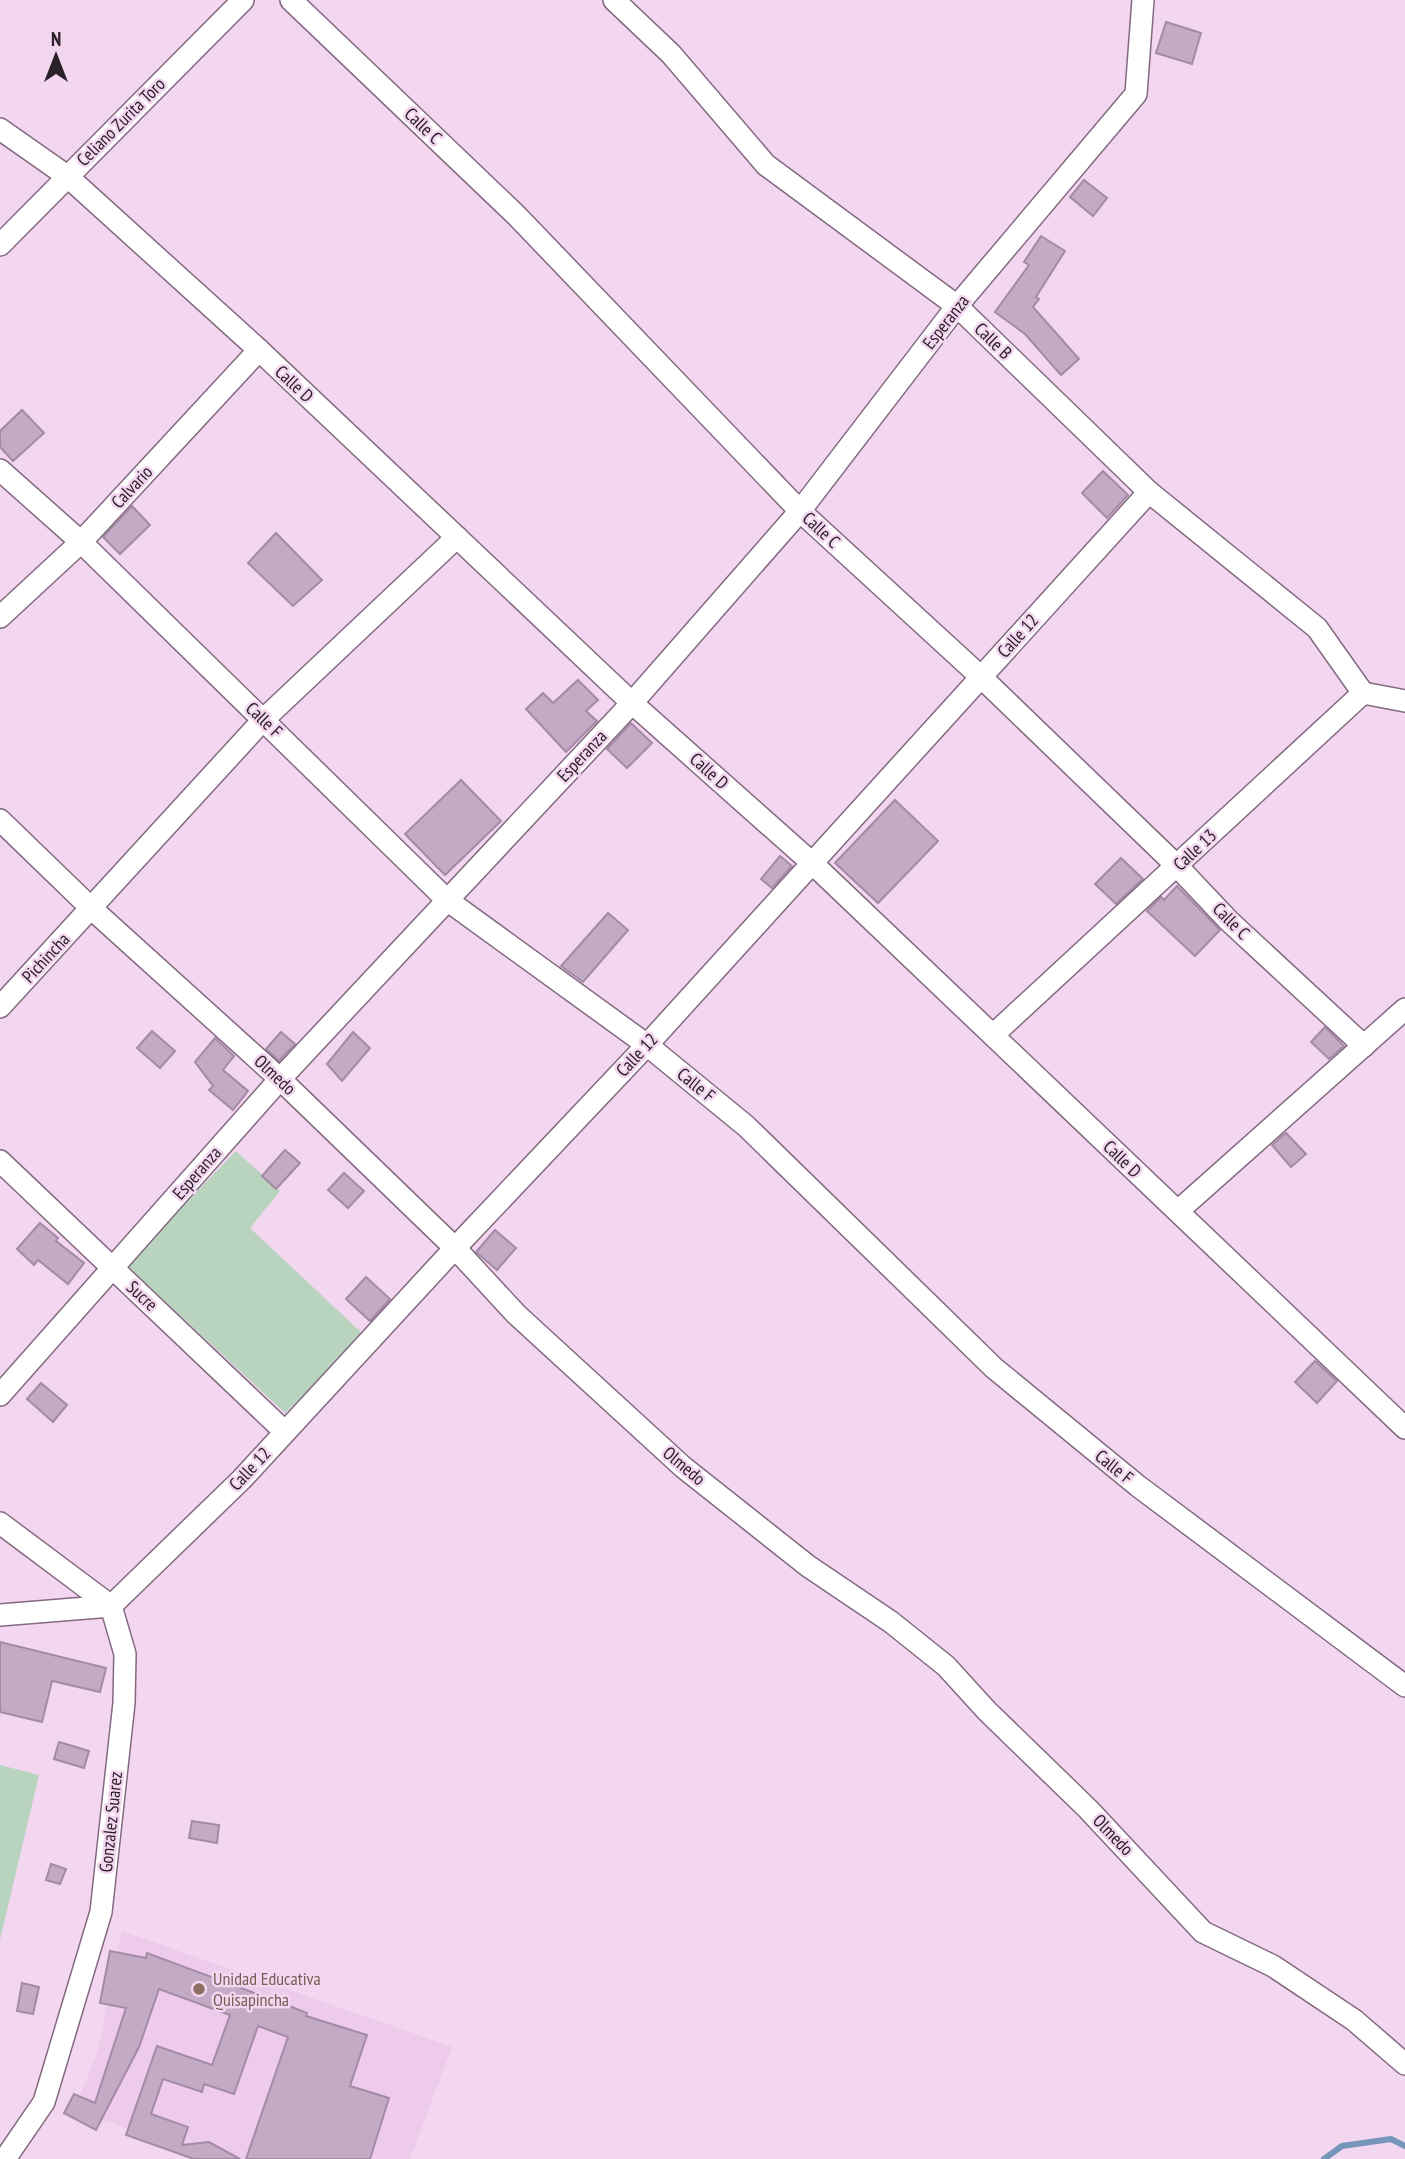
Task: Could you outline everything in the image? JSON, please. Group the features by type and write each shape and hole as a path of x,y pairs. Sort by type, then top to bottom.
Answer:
{"street":[{"name":"Celiano Zurita Toro","path":"0,245 243,0"},
{"name":"Calle C","path":"291,0 517,216 800,511 981,677 1177,866 1229,921 1364,1046"},
{"name":"Calle B","path":"614,0 671,54 766,165 957,306 1149,492 1317,628 1363,693"},
{"name":"Esperanza","path":"0,1395 279,1079 632,703 800,511 957,306 1136,94 1143,0"},
{"name":"Calle D","path":"0,129 67,176 259,350 632,703 812,863 1405,1427"},
{"name":"Calvario","path":"0,617 81,542 259,350"},
{"name":"Calle F","path":"0,470 81,542 447,900 648,1045 746,1126 994,1368 1138,1486 1405,1686"},
{"name":"Calle 12","path":"111,1606 242,1479 455,1248 648,1045 1149,492"},
{"name":"Pichincha","path":"0,1007 264,720 457,537"},
{"path":"1363,693 1405,701"},
{"name":"Calle 13","path":"993,1035 1363,693"},
{"name":"Olmedo","path":"0,820 92,909 279,1079 455,1248 516,1314 682,1467 808,1566 891,1622 946,1666 987,1711 1088,1809 1203,1932 1273,1966 1354,2020 1405,2064"},
{"path":"1178,1211 1405,1009"},
{"name":"Sucre","path":"0,1161 285,1431"},
{"path":"0,1523 111,1606"},
{"path":"0,1615 111,1606"},
{"name":"Gonzalez Suarez","path":"5,2159 44,2102 101,1912 124,1703 125,1654 111,1606"}],"shaded area":[{"name":"Unidad Educativa Quisapincha","path":"122,1931 452,2047 410,2159 217,2159 74,2110 98,2051"}],"green space":[{"path":"236,1151 280,1191 250,1228 365,1336 285,1413 126,1265"},
{"path":"0,1765 39,1775 0,1940"}],"building":[{"path":"1166,22 1201,33 1192,64 1156,53"},
{"path":"1084,180 1107,198 1093,216 1070,197"},
{"path":"1041,236 1065,251 1036,297 1039,299 1033,307 1079,359 1061,375 1025,334 995,312 1029,265 1024,262"},
{"path":"22,410 44,433 13,461 0,447 0,431"},
{"path":"1103,471 1128,495 1107,518 1082,493"},
{"path":"132,506 150,525 120,554 103,537"},
{"path":"276,533 322,580 293,606 248,563"},
{"path":"578,680 598,700 586,711 597,721 566,752 526,709 543,693 553,703"},
{"path":"631,723 652,743 627,768 607,749"},
{"path":"461,780 501,821 445,875 405,834"},
{"path":"895,800 938,841 878,903 835,863"},
{"path":"780,856 792,866 772,888 761,879"},
{"path":"1121,858 1143,879 1116,904 1095,884"},
{"path":"1177,886 1220,930 1195,956 1147,911 1161,897 1164,900"},
{"path":"608,913 628,930 583,982 561,966"},
{"path":"1325,1027 1344,1046 1329,1059 1311,1042"},
{"path":"152,1031 175,1051 160,1068 137,1048"},
{"path":"281,1032 295,1044 279,1061 266,1049"},
{"path":"353,1032 370,1048 342,1081 327,1064"},
{"path":"215,1038 234,1056 223,1070 248,1091 233,1110 209,1090 213,1086 195,1062"},
{"path":"1286,1133 1306,1154 1291,1167 1272,1145"},
{"path":"285,1150 300,1163 276,1189 262,1176"},
{"path":"344,1173 364,1191 348,1208 328,1190"},
{"path":"40,1223 58,1238 56,1241 84,1263 68,1284 38,1260 34,1265 17,1249"},
{"path":"495,1230 516,1248 497,1270 476,1252"},
{"path":"366,1277 390,1299 370,1321 346,1299"},
{"path":"1315,1361 1337,1381 1317,1403 1295,1382"},
{"path":"41,1383 67,1405 53,1422 27,1399"},
{"path":"0,1642 106,1668 100,1692 52,1681 42,1722 0,1712"},
{"path":"59,1742 89,1751 84,1768 54,1759"},
{"path":"192,1821 219,1825 217,1843 189,1838"},
{"path":"51,1864 66,1869 60,1884 46,1880"},
{"path":"110,1951 146,1958 147,1953 307,2013 306,2016 367,2035 350,2086 389,2098 370,2159 246,2159 288,2037 258,2026 234,2094 204,2084 202,2092 163,2079 151,2114 188,2127 182,2145 209,2142 240,2159 194,2159 126,2135 157,2046 212,2065 230,2015 159,1989 139,2047 96,2130 64,2113 74,2094 95,2103 126,2008 100,2003"},
{"path":"22,1983 39,1987 33,2014 17,2011"}],"waterway":[{"path":"1324,2159 1342,2146 1391,2139 1405,2146"}],"place":[{"name":"Unidad Educativa Quisapincha","path":"199,1989"}]}
